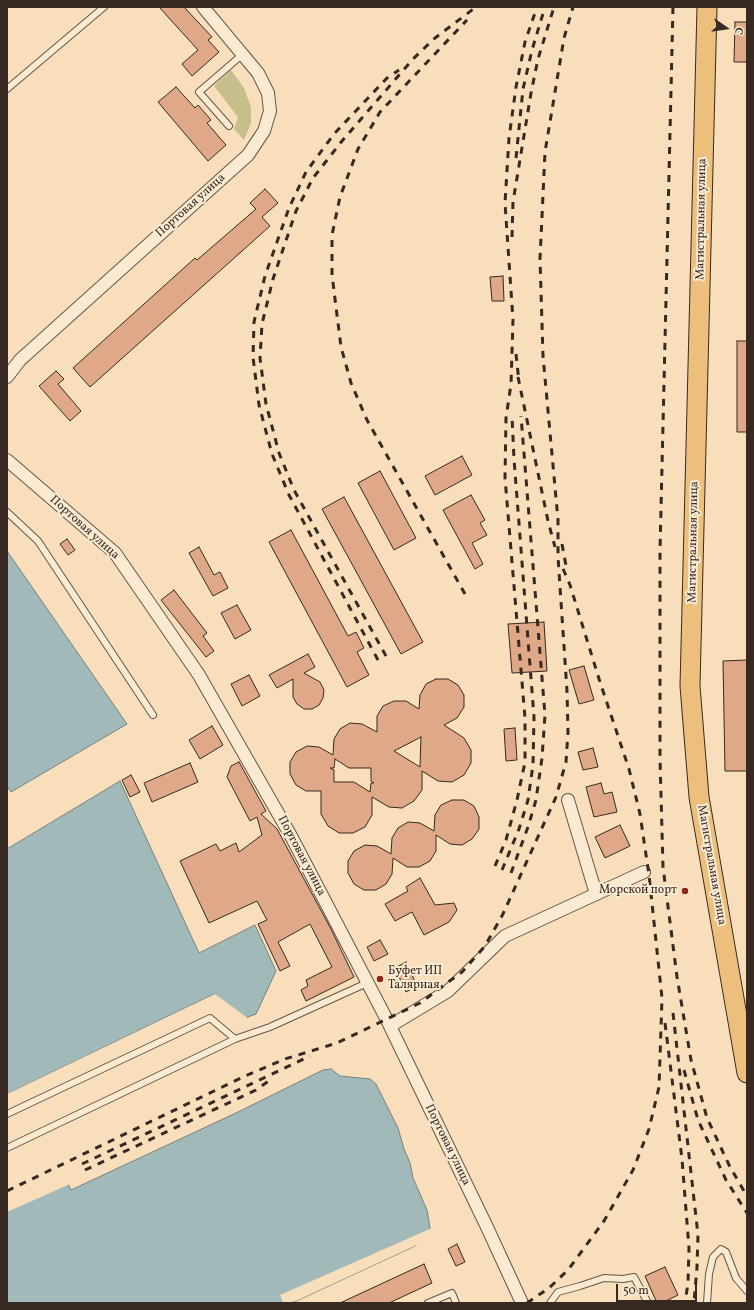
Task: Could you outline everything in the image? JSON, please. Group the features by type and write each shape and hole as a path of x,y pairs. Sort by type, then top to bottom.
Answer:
{"highway":[{"name":"Магистральная улица","path":"707,7 690,686 699,797 747,1073"}],"street":[{"name":"Портовая улица","path":"7,377 20,360 248,155 264,131 270,111 268,93 258,73 203,7"},
{"name":"Портовая улица","path":"7,460 115,553 199,675 291,836 390,1026 522,1303"},
{"path":"568,800 596,894"},
{"path":"390,1026 448,991 505,936 644,872"}],"lane":[{"path":"7,89 104,7"},
{"path":"229,126 199,92 243,54"},
{"path":"7,512 38,541 153,715"},
{"path":"7,1148 235,1039 270,1027 367,982"},
{"path":"7,1114 210,1018 235,1039"},
{"path":"707,1303 709,1274 713,1257 721,1249 726,1252 736,1278 747,1291"},
{"path":"550,1303 558,1292 604,1278 623,1279 634,1277 648,1303"},
{"path":"428,1303 452,1293 456,1303"}],"shaded area":[{"path":"231,70 244,88 251,107 251,123 244,140 234,129 238,117 214,86"}],"water":[{"path":"7,551 127,724 11,792 7,786"},
{"path":"120,781 199,953 255,925 276,971 256,1014 245,1018 214,994 7,1094 7,849"},
{"path":"331,1069 340,1076 370,1079 376,1084 398,1128 410,1163 413,1178 427,1210 430,1228 430,1233 415,1246 292,1303 7,1303 7,1203 64,1176 71,1190 238,1112 323,1070"}],"pier":[{"path":"215,994 249,1019 245,1020 227,1010 214,997 7,1096 7,1094"},
{"path":"63,1174 70,1184 7,1212 7,1201"},
{"path":"432,1228 434,1237 296,1301 283,1303 280,1295"}],"building":[{"path":"159,7 184,7 212,37 208,40 219,52 192,76 182,64 198,50"},
{"path":"735,22 747,22 747,62 734,62"},
{"path":"176,87 195,108 198,105 211,120 207,123 226,145 208,161 158,102"},
{"path":"265,189 278,203 262,217 270,226 90,387 73,368 195,258 197,260 256,209 250,203"},
{"path":"503,276 504,301 492,301 490,277"},
{"path":"737,341 747,341 747,432 737,432"},
{"path":"56,371 64,379 58,384 81,411 70,421 39,386"},
{"path":"462,456 472,475 435,495 425,476"},
{"path":"380,471 416,538 394,550 358,483"},
{"path":"471,495 485,520 480,523 487,535 472,543 483,564 475,569 443,510"},
{"path":"344,497 423,642 401,654 322,509"},
{"path":"291,530 348,636 356,632 364,648 357,652 369,675 347,687 269,542"},
{"path":"67,539 75,550 68,555 60,544"},
{"path":"199,547 214,575 220,572 228,588 213,596 189,553"},
{"path":"174,590 207,633 203,636 214,651 206,657 161,600"},
{"path":"237,605 251,630 235,639 221,613"},
{"path":"544,622 547,671 512,673 508,624"},
{"path":"308,654 315,667 304,673 320,682 324,690 323,698 319,705 312,709 304,709 297,704 293,697 293,679 277,688 269,675"},
{"path":"747,660 747,771 725,771 723,661"},
{"path":"584,666 594,700 579,704 569,670"},
{"path":"249,675 260,696 242,706 231,684"},
{"path":"436,679 448,679 458,685 464,695 464,707 457,718 444,725 464,738 471,750 471,763 464,775 452,782 438,781 422,771 422,790 414,801 402,808 389,807 372,797 372,815 365,827 353,833 339,833 328,826 321,814 321,791 306,791 296,785 290,774 290,762 296,752 307,746 319,747 333,755 334,739 340,729 350,723 362,724 377,732 377,716 383,706 394,701 406,701 419,709 420,695 426,684","holes":["421,737 420,767 394,751","335,759 349,768 371,768 371,781 374,783 371,783 370,792 354,782 334,782 334,770 330,768 334,768"]},
{"path":"212,726 223,745 200,759 189,740"},
{"path":"515,728 517,760 506,761 504,729"},
{"path":"593,748 598,767 583,770 578,752"},
{"path":"239,762 266,811 261,814 277,829 331,929 354,977 306,1001 301,990 308,986 306,980 332,967 310,924 278,942 290,966 280,971 258,924 267,920 257,901 209,923 180,861 216,844 220,851 236,843 239,852 262,835 257,817 250,821 227,777 231,766"},
{"path":"190,763 198,782 152,802 144,783"},
{"path":"131,775 140,792 130,797 122,780"},
{"path":"601,783 604,794 612,792 617,812 594,817 586,787"},
{"path":"452,800 464,800 474,806 479,817 479,829 472,839 462,845 450,844 436,835 436,851 430,861 419,867 407,867 393,858 392,874 386,884 376,890 364,890 354,884 348,873 348,861 354,851 365,845 377,846 391,854 392,838 398,828 408,822 420,823 434,831 435,815 441,805"},
{"path":"620,825 630,846 605,858 595,837"},
{"path":"420,878 435,905 454,903 457,910 449,922 424,935 412,912 395,921 385,904 408,891 406,887"},
{"path":"380,940 388,954 374,961 367,947"},
{"path":"406,962 417,986 406,992 395,968"},
{"path":"457,1244 465,1262 456,1266 448,1249"},
{"path":"424,1264 432,1283 389,1303 340,1303"},
{"path":"665,1267 678,1295 662,1303 657,1303 645,1276"}],"railway":[{"path":"386,656 294,490 279,453 266,404 260,358 262,324 273,279 296,211 313,178 342,141 413,59 435,38 476,7"},
{"path":"495,866 506,840 517,800 525,762 525,718 505,478 506,418 511,384 513,320 505,203 509,138 516,87 525,42 537,7"},
{"path":"516,158 523,89 532,50 545,7"},
{"path":"512,237 513,202 531,93 538,59 554,7"},
{"path":"7,1191 243,1077 285,1059 337,1043 420,1003 462,972 485,946 503,914 556,797 566,762 568,732 567,691 558,557 558,520 543,356 540,259 545,152 564,38 573,7"},
{"path":"673,7 660,550 660,759 663,867 677,977 691,1060 707,1118 730,1167 747,1196"},
{"path":"465,594 367,420 351,383 341,347 332,275 332,235 340,197 358,149 380,112 467,20"},
{"path":"378,660 289,495 272,454 259,405 253,357 254,322 265,276 289,208 306,172 334,134 387,78 399,70"},
{"path":"516,354 519,382"},
{"path":"518,377 548,521 555,547"},
{"path":"502,870 519,829 528,800 533,765 534,717 512,416"},
{"path":"511,873 536,800 542,758 545,715 521,416"},
{"path":"562,544 567,571"},
{"path":"527,1303 549,1288 568,1270 604,1221 633,1170 649,1129 659,1087 662,998 649,875 640,814 629,769 570,585 561,564"},
{"path":"673,1013 698,1235 694,1303"},
{"path":"665,1023 682,1159 689,1248 688,1283 685,1303"},
{"path":"82,1164 310,1056"},
{"path":"684,1070 698,1120 726,1180 747,1213"},
{"path":"85,1170 256,1090 270,1080"}],"place":[{"name":"Морской порт","path":"685,891"},
{"name":"Буфет ИП Талярная","path":"380,979"}]}
